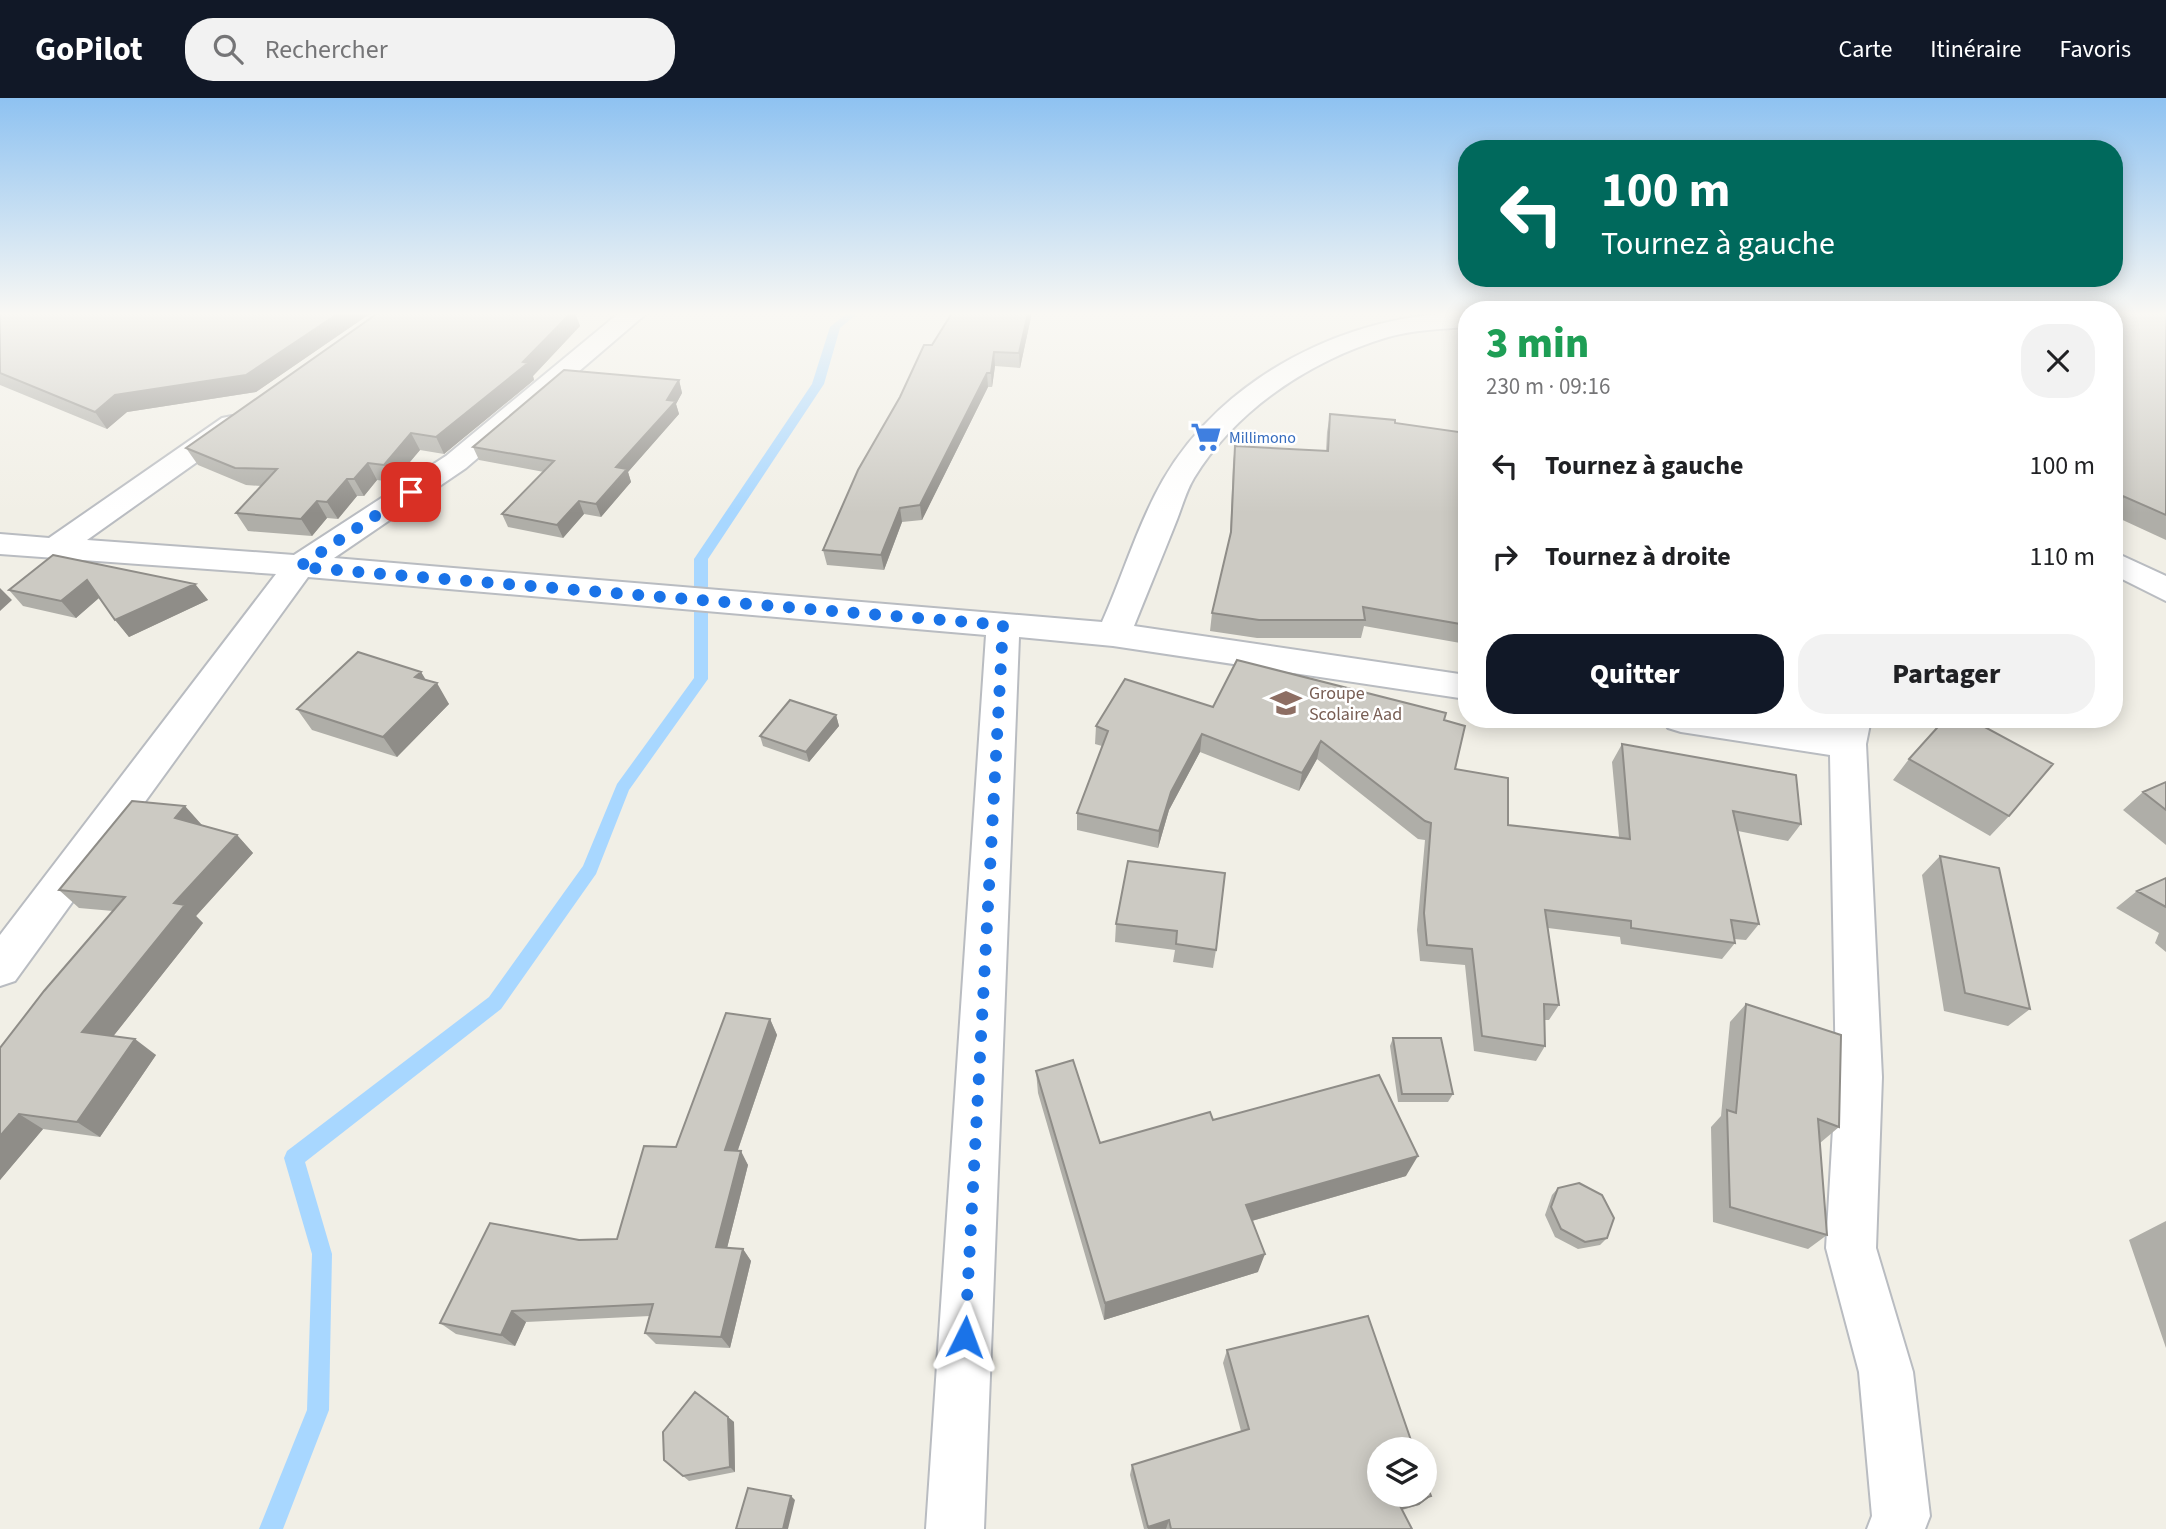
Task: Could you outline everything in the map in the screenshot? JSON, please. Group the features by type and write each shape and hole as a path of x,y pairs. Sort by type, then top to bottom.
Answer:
{"street":[{"path":"0,968 299,567 456,462 554,380"},
{"path":"1113,634 1179,479 1207,437 1276,380"},
{"path":"57,547 252,410"},
{"path":"0,544 383,572 1113,634 1458,686"},
{"path":"2123,567 2166,590"},
{"path":"955,1529 1003,625"},
{"path":"1808,728 1851,731 1859,1077 1851,1248 1886,1372 1901,1516 1896,1529"}],"building":[{"path":"17,380 215,380 115,395 95,412"},
{"path":"283,380 507,380 436,437 411,433 384,465 368,463 354,479 347,479 327,502 317,501 301,519 236,513 277,469 235,468 186,448"},
{"path":"552,380 679,380 667,400 676,401 616,467 627,469 596,504 579,501 557,525 502,514 554,461 473,447"},
{"path":"908,380 984,380 920,505 900,508 881,555 823,550 858,470"},
{"path":"2123,380 2166,380 2166,515 2123,496"},
{"path":"1330,414 1395,420 1395,423 1458,432 1458,624 1363,607 1365,620 1259,620 1212,613 1231,532 1235,446 1328,451"},
{"path":"53,555 195,584 115,620 87,580 61,601 9,590"},
{"path":"358,652 421,672 415,677 437,683 383,737 297,709"},
{"path":"1237,660 1446,713 1444,720 1458,724 1458,728 1465,728 1455,769 1508,778 1508,825 1630,839 1622,744 1796,775 1801,824 1733,811 1759,924 1731,920 1735,943 1631,928 1631,921 1545,910 1559,1005 1544,1004 1545,1046 1482,1036 1472,949 1427,945 1424,913 1431,823 1321,741 1302,773 1202,734 1171,792 1159,831 1077,813 1108,731 1096,726 1125,679 1213,707"},
{"path":"790,700 836,715 806,752 760,736"},
{"path":"1937,728 1987,728 2053,764 2009,816 1909,759"},
{"path":"2166,782 2166,810 2143,792"},
{"path":"132,801 185,806 175,818 237,835 174,903 185,905 82,1032 135,1039 77,1122 19,1114 0,1136 0,1048 44,991 125,897 59,890"},
{"path":"1940,856 1999,868 2030,1009 1965,993"},
{"path":"1128,861 1225,873 1216,950 1176,944 1177,931 1116,924"},
{"path":"2166,878 2166,907 2137,891"},
{"path":"1746,1004 1841,1035 1839,1127 1818,1119 1827,1235 1730,1207 1727,1110 1736,1113"},
{"path":"726,1013 770,1019 725,1150 741,1151 716,1247 743,1249 721,1337 645,1333 653,1304 512,1311 501,1335 440,1323 490,1223 579,1240 617,1239 644,1146 676,1147"},
{"path":"1393,1038 1441,1038 1453,1094 1402,1094"},
{"path":"1073,1060 1100,1143 1210,1112 1213,1120 1379,1075 1418,1156 1246,1205 1265,1254 1105,1303 1036,1071"},
{"path":"1579,1183 1602,1195 1614,1218 1607,1238 1585,1242 1561,1229 1551,1207 1558,1188"},
{"path":"1368,1316 1410,1437 1367,1437 1367,1507 1401,1507 1412,1529 1171,1529 1169,1520 1148,1527 1132,1465 1249,1429 1227,1350"},
{"path":"695,1392 728,1417 730,1467 683,1476 664,1460 663,1432"},
{"path":"748,1488 791,1496 783,1529 736,1529"}],"waterway":[{"path":"271,1529 318,1410 322,1254 294,1158 495,1003 590,869 622,788 701,679 701,559 819,380"}],"place":[{"name":"Millimono","path":"1206,437"},
{"name":"Groupe Scolaire Aad","path":"1286,703"}],"route":[{"path":"411,492 299,567 1003,625 965,1337"}]}
